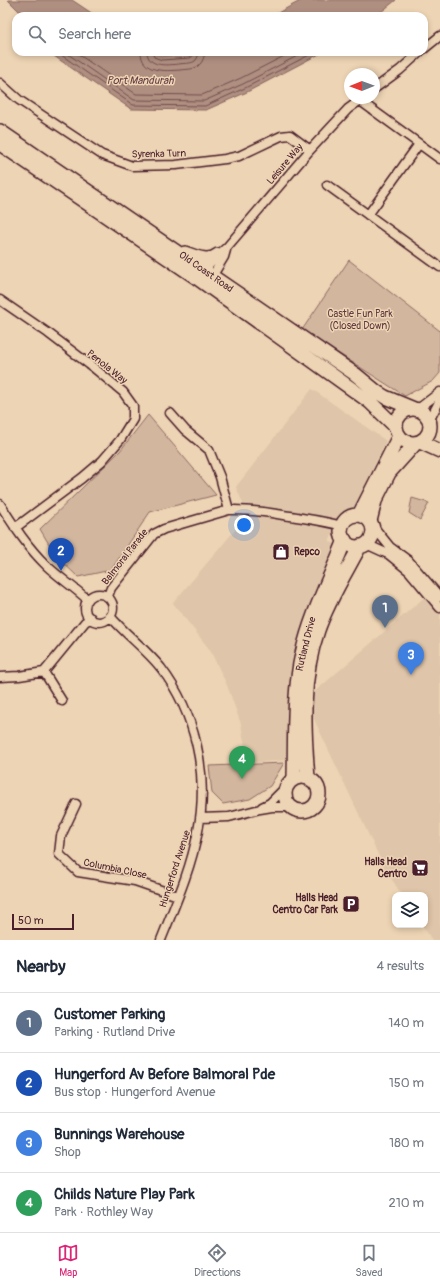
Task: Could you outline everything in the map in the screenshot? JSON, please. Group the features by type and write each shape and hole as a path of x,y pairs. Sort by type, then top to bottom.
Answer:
{"main road":[{"name":"Old Coast Road","path":"0,131 164,243 205,278 370,402 397,431"},
{"name":"Old Coast Road","path":"0,144 354,374 377,392 416,409"},
{"path":"164,243 182,252 204,259 214,258 223,251"},
{"path":"367,520 353,515 347,518 341,529 342,535 349,544 354,546 363,545 371,539 373,533 367,520 397,431 398,418 409,409 416,409 425,413 433,424 427,436 418,442 389,473 367,520"},
{"path":"397,431 406,442 418,442 440,451"},
{"name":"Rutland Drive","path":"294,778 297,681 302,654 314,613 345,540"},
{"name":"Rutland Drive","path":"308,778 304,735 305,700 309,663 318,631 330,600 363,545"},
{"path":"294,778 308,778 318,787 318,801 309,810 302,812 296,811 290,807 285,800 285,788 294,778"}],"street":[{"path":"428,46 440,36"},
{"path":"380,85 416,56"},
{"name":"Syrenka Turn","path":"0,83 18,100 102,155 132,166 176,165 225,159 239,156 281,136 290,135 310,150"},
{"name":"Leisure Way","path":"205,278 223,251 310,150 354,104"},
{"path":"367,104 440,159"},
{"path":"368,215 419,144"},
{"path":"328,185 440,267"},
{"name":"Leisure Way","path":"205,278 224,257 223,251"},
{"name":"Penola Way","path":"0,300 48,333 99,372 123,392 133,406 133,419 120,440 102,461 82,478 15,528"},
{"path":"416,409 440,392"},
{"path":"433,424 440,400"},
{"path":"170,413 186,430 209,450 220,477 229,510"},
{"path":"0,504 15,528 36,555 48,567 88,600"},
{"name":"Balmoral Parade","path":"108,596 111,588 158,531 178,524 229,510 250,510 328,522 342,526"},
{"path":"367,520 390,547 409,561 440,597"},
{"path":"363,545 388,554 410,571 440,608"},
{"path":"96,594 108,596 112,601 113,611 106,620 99,621 91,618 86,609 88,600 91,596 96,594"},
{"name":"Hungerford Avenue","path":"110,616 151,656 171,683 179,697 191,726 199,756 202,777 200,818 194,850 161,940"},
{"path":"0,677 44,672 85,622 91,618"},
{"path":"44,672 62,700"},
{"path":"260,809 270,803 285,788"},
{"name":"Columbia Close","path":"76,804 61,836 58,854 78,872 135,881 178,896"},
{"path":"200,818 229,817 272,807 290,807"}],"shaded area":[{"path":"312,389 386,441 355,506 343,513 329,541 335,544 304,620 289,686 289,760 248,763 241,724 227,685 210,650 173,603 242,522 243,503 236,487"},
{"path":"440,584 440,940 432,940 424,928 428,928 428,892 400,892 384,867 305,700"}],"green space":[{"name":"Castle Fun Park (Closed Down)","path":"349,260 440,331 440,373 433,381 405,396 302,330"},
{"path":"148,415 216,495 150,512 111,570 78,577 56,556 40,529 120,451"},
{"path":"412,498 429,503 420,520 409,513"},
{"path":"284,763 270,786 250,799 223,804 212,793 209,766"}],"water":[{"path":"8,0 72,0 90,12 20,12"},
{"path":"302,0 396,0 381,12 280,12"},
{"name":"Port Mandurah","path":"54,56 315,56 247,92 206,110 131,109"}],"place":[{"name":"Repco","path":"281,552"},
{"name":"Hungerford Av Before Balmoral Pde","path":"61,571"},
{"name":"Customer Parking","path":"385,628"},
{"name":"Bunnings Warehouse","path":"411,675"},
{"name":"Childs Nature Play Park","path":"242,779"},
{"name":"Halls Head Centro","path":"420,868"},
{"name":"Halls Head Centro Car Park","path":"351,904"}]}
